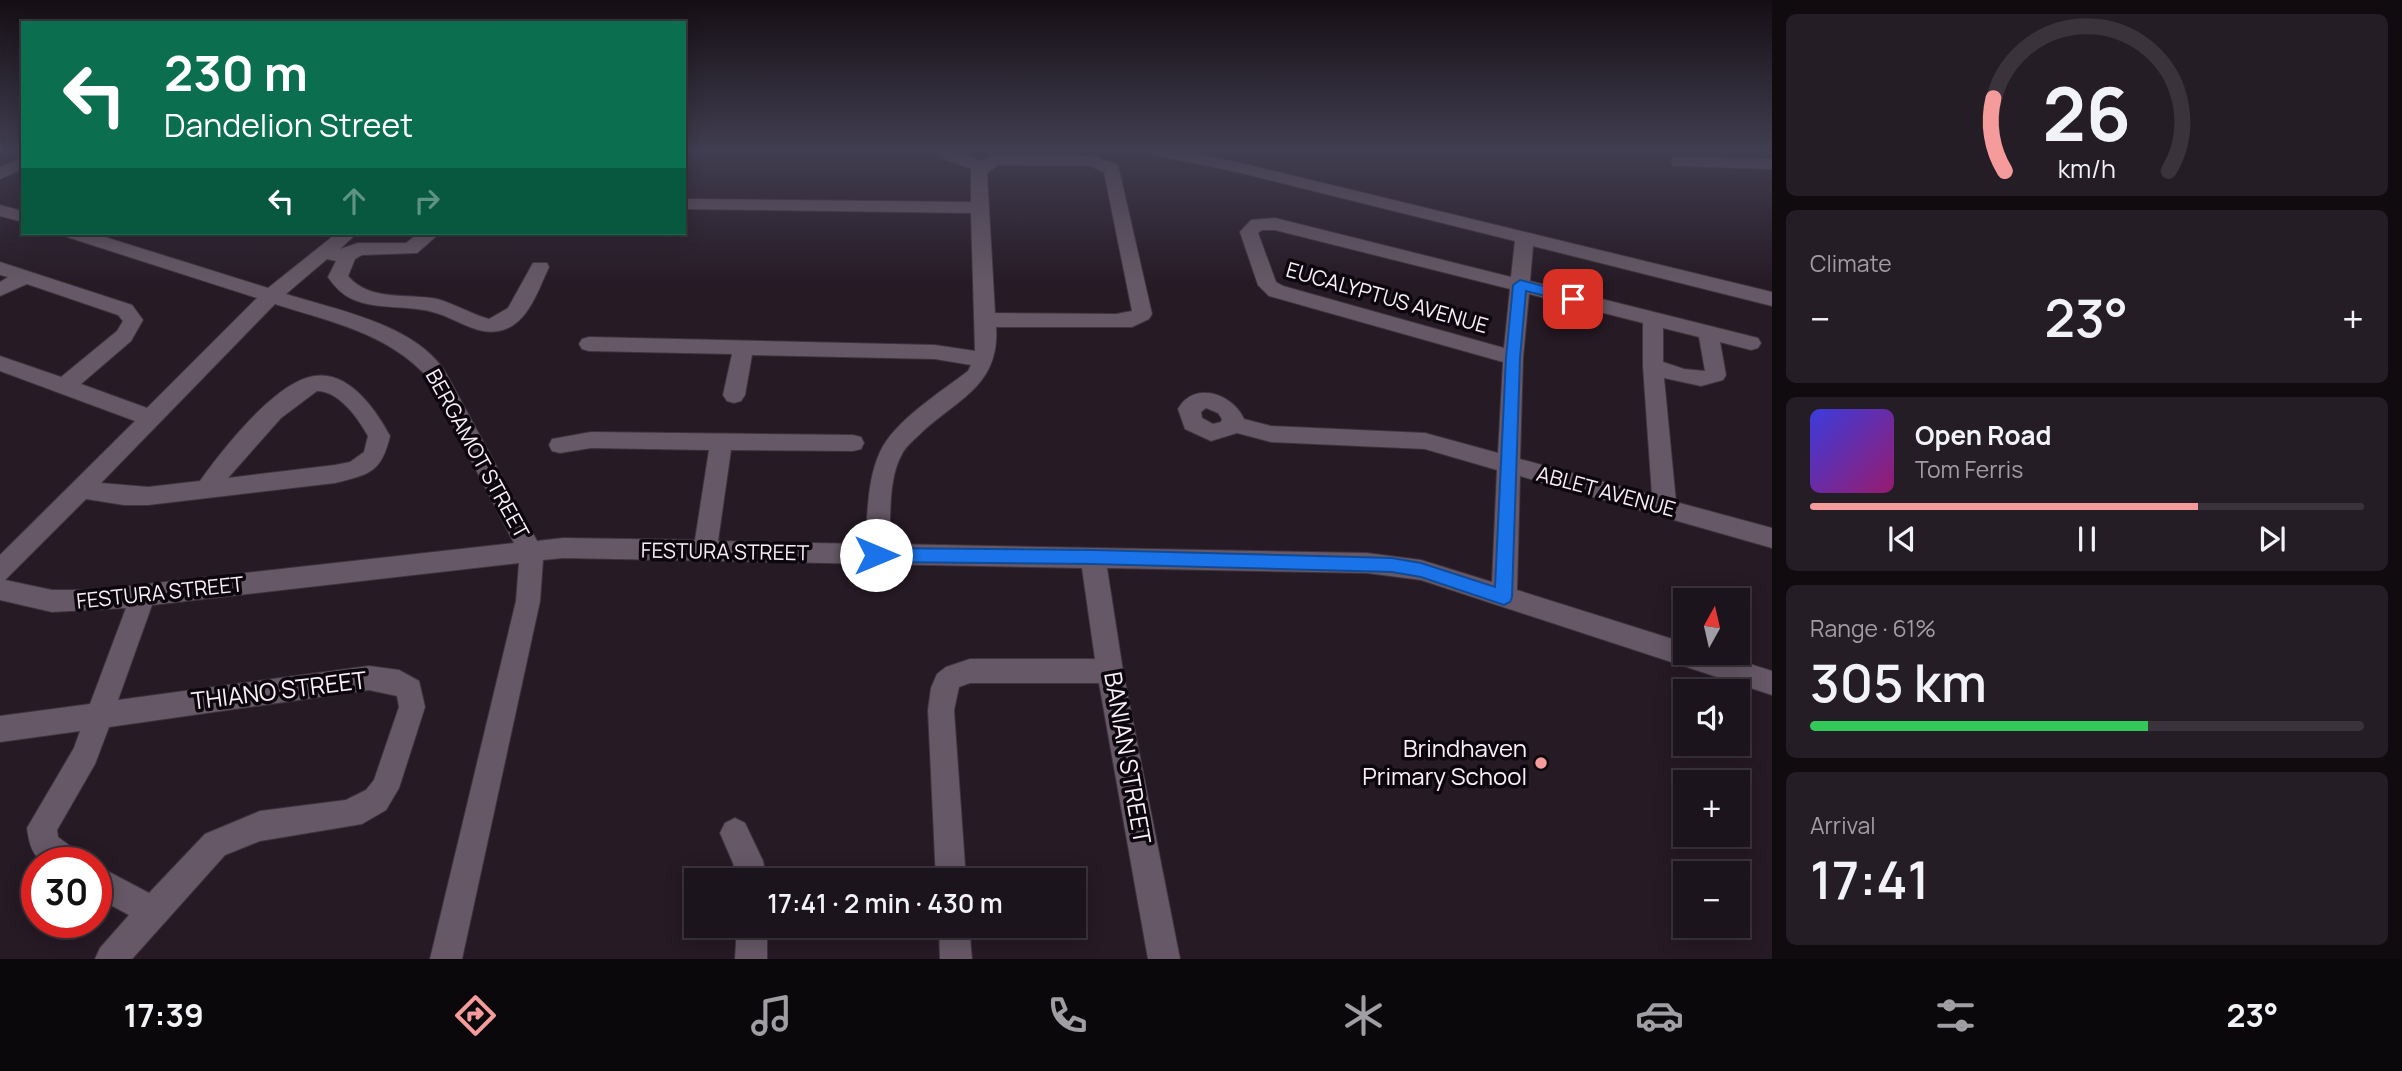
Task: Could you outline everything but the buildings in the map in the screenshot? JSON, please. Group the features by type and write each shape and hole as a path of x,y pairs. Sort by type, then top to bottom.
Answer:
{"street":[{"path":"876,555 882,485 890,454 919,422 976,376 984,360 986,320 980,194"},
{"path":"986,320 1132,320 1142,314 1117,194"},
{"path":"1345,194 1772,299"},
{"path":"686,204 982,208"},
{"path":"0,209 21,216"},
{"name":"EUCALYPTUS AVENUE","path":"1513,358 1276,291 1268,285 1249,232 1252,227 1264,222 1275,224 1520,285"},
{"name":"BERGAMOT STREET","path":"79,235 375,329 423,358 437,374 531,552 528,601 446,958"},
{"path":"0,571 271,296 346,235"},
{"path":"324,253 347,256 358,250 410,250 429,235"},
{"path":"1504,597 1513,358 1524,238"},
{"path":"347,256 338,277 355,292 391,302 435,306 489,326 498,325 514,315 540,267"},
{"path":"0,268 125,310 132,316 133,320 124,336 64,387"},
{"path":"0,290 26,276"},
{"path":"1520,285 1751,343"},
{"path":"1653,320 1653,366 1665,508"},
{"path":"1653,366 1693,378 1712,378 1716,375 1708,333"},
{"path":"589,344 934,352 984,360"},
{"path":"734,395 743,348"},
{"path":"2,367 150,418"},
{"path":"80,489 135,496 207,489 348,471 374,457 379,436 364,411 347,396 334,387 316,382 287,399 227,462 207,489"},
{"name":"ABLET AVENUE","path":"1232,424 1271,434 1425,441 1772,538"},
{"path":"560,445 591,440 853,443"},
{"path":"705,551 721,441"},
{"name":"FESTURA STREET","path":"0,589 70,603 563,548 1392,565 1421,570 1772,683"},
{"name":"BANIAN STREET","path":"1093,557 1110,671 1164,959"},
{"path":"47,847 42,828 85,755 143,596"},
{"path":"950,868 941,710 946,680 951,675 970,671 1110,671"},
{"name":"THIANO STREET","path":"0,729 369,678 399,682 410,690 412,707 386,788 376,800 354,812 260,826 215,844 111,959"},
{"path":"735,833 749,868"},
{"path":"112,889 153,912"},
{"path":"751,959 752,938"},
{"path":"955,938 956,959"}],"place":[{"name":"Brindhaven Primary School","path":"1541,763"}],"route":[{"path":"876,555 1367,563 1421,570 1504,597 1513,358 1520,285 1573,299"}]}
